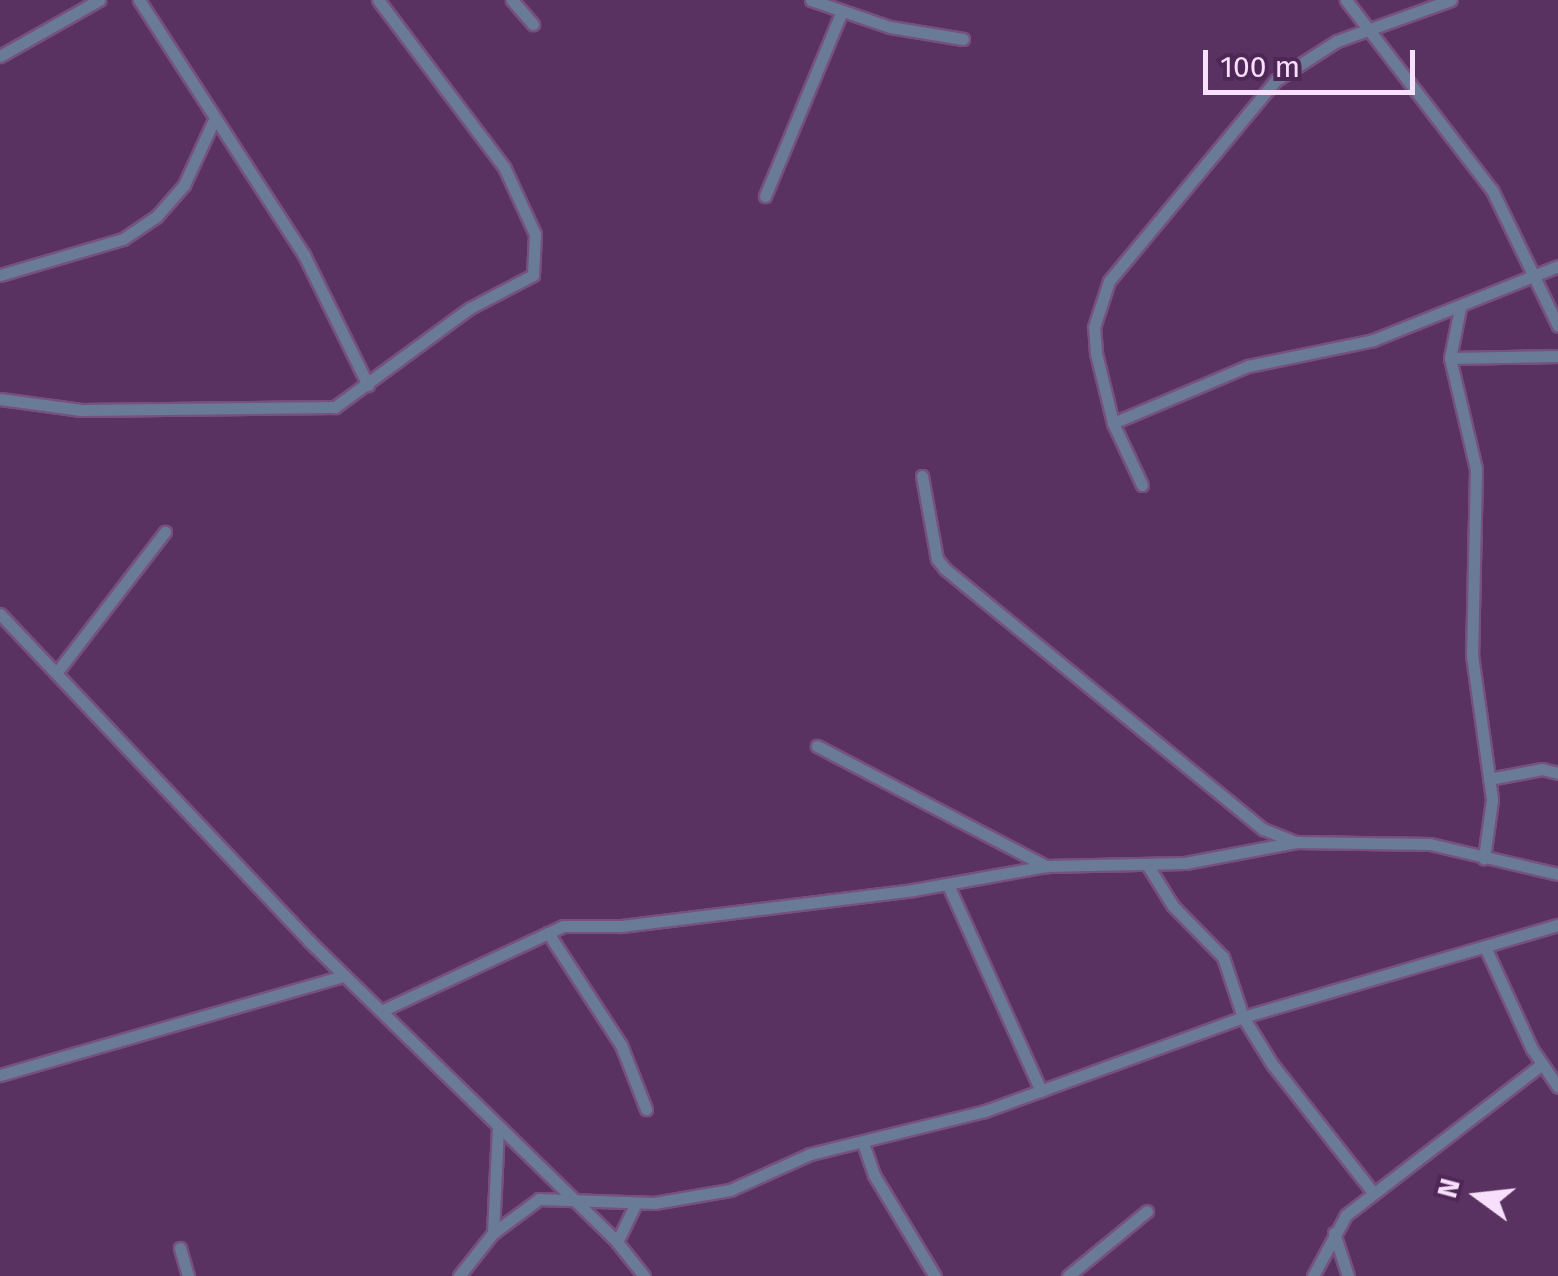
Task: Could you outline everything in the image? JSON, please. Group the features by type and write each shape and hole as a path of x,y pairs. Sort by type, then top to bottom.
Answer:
{"street":[{"path":"0,56 100,0"},
{"path":"139,0 213,122 304,255 368,385"},
{"path":"0,399 82,410 335,407 470,308 519,287 533,276 538,254 535,234 504,166 378,0"},
{"path":"512,0 533,24"},
{"path":"811,0 841,12 963,39"},
{"path":"1346,0 1478,170 1538,276 1558,326"},
{"path":"1142,486 1113,423 1094,327 1110,281 1276,80 1310,54 1450,0"},
{"path":"765,196 841,12"},
{"path":"0,275 124,240 156,217 184,185 213,122"},
{"path":"1113,423 1248,366 1360,344 1460,308 1558,266"},
{"path":"1460,308 1450,358 1476,469 1472,655 1489,780 1484,858"},
{"path":"1450,358 1558,356"},
{"path":"922,476 937,559 945,569 1263,829 1296,842"},
{"path":"57,672 164,532"},
{"path":"0,614 344,976 617,1242 644,1276"},
{"path":"817,746 1046,866"},
{"path":"1489,780 1542,768 1558,772"},
{"path":"380,1011 548,932 582,923 621,926 948,886 1046,866 1148,866 1262,852 1296,842 1401,840 1558,874"},
{"path":"1148,866 1173,906 1224,956 1243,1017 1303,1108 1372,1190"},
{"path":"948,886 1041,1091"},
{"path":"458,1276 493,1233 539,1199 636,1203 730,1190 792,1160 1041,1091 1243,1017 1558,925"},
{"path":"548,932 621,1045 646,1109"},
{"path":"1486,949 1542,1064 1558,1087"},
{"path":"0,1075 344,976"},
{"path":"1313,1276 1334,1233 1372,1190 1542,1064"},
{"path":"493,1233 498,1128"},
{"path":"863,1143 874,1174 936,1276"},
{"path":"617,1242 636,1203"},
{"path":"1068,1276 1148,1210"},
{"path":"1334,1233 1348,1276"},
{"path":"180,1248 188,1276"}]}
